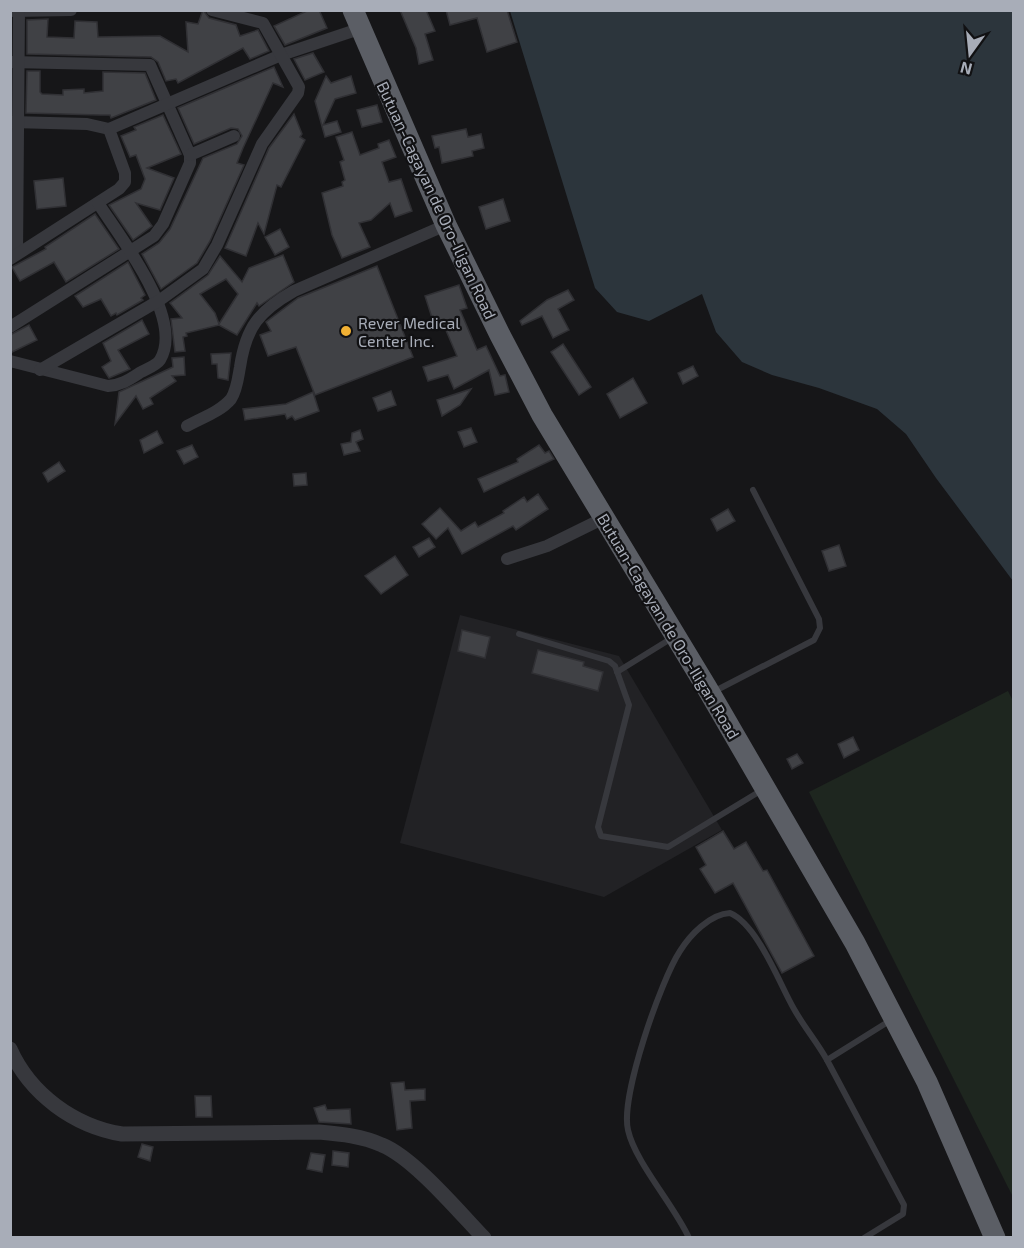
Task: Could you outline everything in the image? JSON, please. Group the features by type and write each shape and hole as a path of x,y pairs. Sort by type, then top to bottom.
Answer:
{"highway":[{"name":"Butuan-Cagayan de Oro-Iligan Road","path":"356,19 447,225 542,415 710,694 855,944 927,1082 990,1235"}],"street":[{"path":"11,10 71,10"},
{"path":"40,370 158,302 203,269 209,261 262,144 298,93 299,87 263,24 212,10"},
{"path":"19,11 14,62 14,256 98,203 125,182 125,173 109,129"},
{"path":"14,122 87,124 109,129 281,55 356,19"},
{"path":"10,327 154,236 163,224 190,163 190,155 150,65 14,62"},
{"path":"190,155 234,136"},
{"path":"10,361 108,386 120,385 160,362 165,346 165,332 158,302 98,203"},
{"path":"187,426 230,400 238,382 244,343 263,311 273,303 294,291 447,225"},
{"path":"507,559 547,546 604,518"},
{"path":"10,1048 24,1076 42,1094 66,1113 103,1131 122,1134 319,1132 347,1134 384,1145 411,1165 484,1238"}],"lane":[{"path":"710,694 814,640 820,628 819,619 753,490"},
{"path":"519,634 609,661 617,672 627,695 628,716 598,827 601,836 668,848 765,788"},
{"path":"617,672 675,636"},
{"path":"689,1238 633,1145 626,1119 628,1093 665,981 681,949 696,930 721,915 730,914 752,933 795,1011 818,1042 904,1205 903,1214 894,1222 864,1238"},
{"path":"827,1060 894,1018"}],"shaded area":[{"path":"510,11 1013,11 1013,581 906,434 877,409 819,388 772,375 742,362 716,332 702,294 649,321 617,312 595,288"},
{"path":"460,615 619,656 722,830 604,897 400,843"},
{"path":"1008,691 1014,703 1013,1197 809,792"}],"building":[{"path":"203,10 209,18 236,25 240,36 258,30 269,51 250,59 243,48 178,83 176,79 166,81 158,62 151,57 27,54 27,20 48,19 47,37 74,38 75,21 97,22 98,37 160,36 188,52 186,22 198,24"},
{"path":"309,10 319,10 327,28 285,45 274,26"},
{"path":"400,10 426,10 435,31 425,34 433,60 419,64 416,48"},
{"path":"446,10 507,10 517,42 487,52 477,18 450,25"},
{"path":"313,53 324,72 305,80 294,59"},
{"path":"274,67 283,87 273,83 237,163 244,165 210,241 197,263 161,289 142,254 159,243 170,229 203,158 237,144 242,136 238,129 231,128 194,144 178,108"},
{"path":"27,71 40,71 40,92 42,94 63,95 63,90 84,89 84,93 103,91 103,72 145,73 156,100 111,118 110,115 26,113"},
{"path":"326,76 331,83 351,76 356,93 335,99 323,125 337,121 341,132 325,137 315,101"},
{"path":"377,105 382,122 362,127 357,110"},
{"path":"294,114 302,134 300,137 305,140 281,187 277,185 264,234 258,223 246,256 225,248 269,148"},
{"path":"163,115 181,154 147,168 174,178 160,210 136,203 152,226 133,240 109,205 141,189 145,179 136,155 130,157 121,136 136,130 134,127"},
{"path":"466,129 468,137 481,134 484,148 472,151 473,156 442,163 439,147 435,148 432,136"},
{"path":"352,132 360,155 379,148 378,144 389,140 396,157 382,162 389,182 401,179 412,211 395,217 390,203 371,220 359,223 370,247 342,258 332,235 322,193 343,186 342,182 345,180 340,162 344,160 336,137"},
{"path":"63,178 66,206 37,209 34,181"},
{"path":"503,199 510,221 486,229 479,207"},
{"path":"95,214 119,249 66,282 54,262 20,281 12,267 46,249 45,247"},
{"path":"280,229 289,247 275,255 265,237"},
{"path":"283,255 294,282 259,306 257,303 237,335 219,325 186,333 187,336 183,337 185,351 175,352 171,319 182,318 170,303 208,275 220,256 242,282 249,268","holes":["226,279 238,294 219,324 215,313 200,294"]},
{"path":"128,262 145,295 141,298 143,300 111,316 101,299 83,307 75,296"},
{"name":"Rever Medical Center Inc.","path":"377,266 413,357 315,395 296,347 268,356 260,335 271,331 266,322 298,298"},
{"path":"459,285 467,308 460,310 477,350 486,346 500,376 505,375 509,392 495,395 489,370 454,389 448,375 428,381 423,367 457,356 442,321 434,324 425,296"},
{"path":"568,290 574,300 558,309 569,330 553,338 542,316 522,325 520,321 547,300"},
{"path":"142,320 149,334 118,350 130,369 109,378 102,367 111,361 103,343"},
{"path":"29,325 37,340 10,353 10,335"},
{"path":"563,344 591,387 579,395 551,352"},
{"path":"231,353 228,380 218,378 217,364 212,364 211,354"},
{"path":"184,357 185,375 172,376 176,381 150,398 153,404 143,409 136,396 115,424 119,392 173,367 172,358"},
{"path":"693,366 698,376 683,384 678,373"},
{"path":"633,378 647,403 620,418 607,394"},
{"path":"471,389 460,405 442,416 437,400"},
{"path":"391,391 396,405 378,411 373,398"},
{"path":"313,392 319,411 295,420 292,416 287,419 285,414 245,420 243,409 286,404"},
{"path":"471,428 477,442 464,447 458,432"},
{"path":"360,430 363,439 356,442 360,451 344,455 341,444 351,442 352,433"},
{"path":"157,431 163,443 144,453 140,440"},
{"path":"192,445 198,457 184,464 177,451"},
{"path":"539,445 545,453 549,451 554,459 484,492 478,479 518,462 517,459"},
{"path":"59,462 65,471 48,482 43,473"},
{"path":"306,473 307,485 294,486 293,474"},
{"path":"538,494 548,509 516,530 513,526 462,554 448,528 436,539 422,524 440,508 461,531 475,522 478,527 504,513 503,511 524,497 527,502"},
{"path":"728,509 735,521 717,531 711,519"},
{"path":"429,538 435,547 419,557 413,547"},
{"path":"839,545 846,566 829,571 822,551"},
{"path":"395,556 408,575 381,594 365,576"},
{"path":"462,630 490,637 485,658 458,651"},
{"path":"538,650 584,662 583,666 603,672 598,691 532,673"},
{"path":"853,737 859,750 844,758 838,744"},
{"path":"797,754 803,763 792,769 787,759"},
{"path":"723,831 734,849 746,842 763,871 767,870 814,956 782,973 733,883 715,893 700,869 706,865 696,847"},
{"path":"404,1082 405,1090 425,1089 425,1100 410,1101 412,1128 397,1130 391,1083"},
{"path":"195,1096 211,1096 212,1117 196,1117"},
{"path":"325,1105 327,1110 350,1109 351,1124 319,1122 314,1108"},
{"path":"142,1144 153,1147 150,1161 138,1157"},
{"path":"333,1151 349,1153 348,1167 332,1165"},
{"path":"311,1153 325,1155 322,1172 307,1169"}],"place":[{"name":"Rever Medical Center Inc.","path":"346,331"}]}
